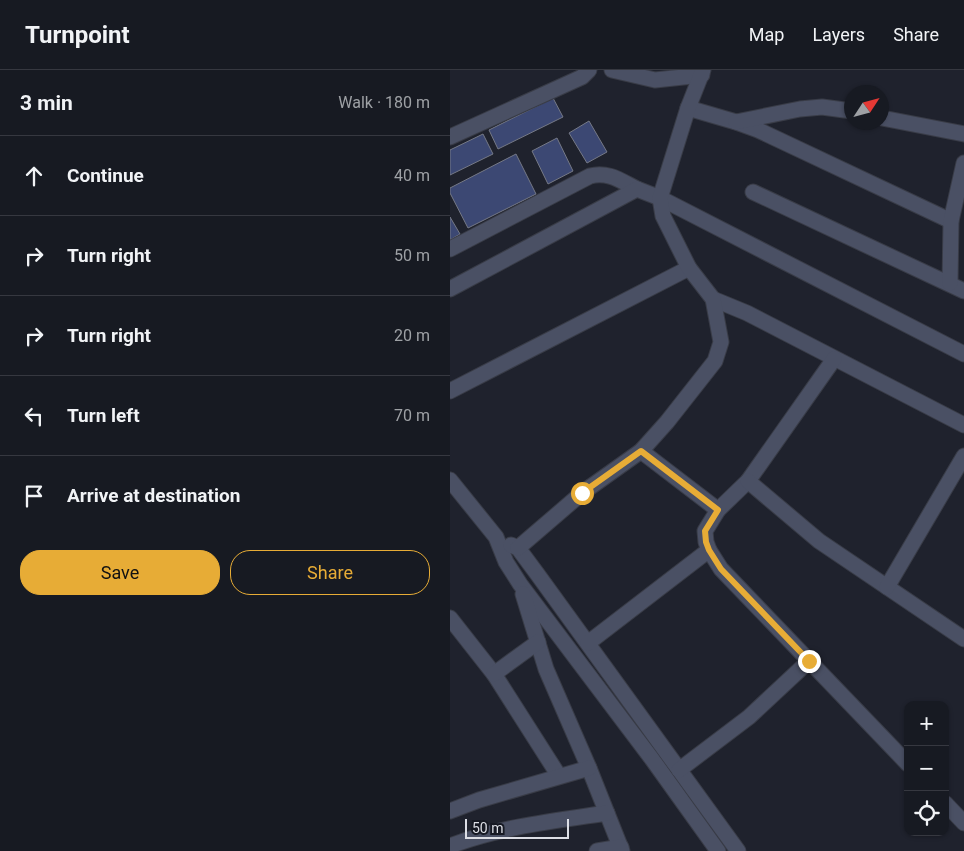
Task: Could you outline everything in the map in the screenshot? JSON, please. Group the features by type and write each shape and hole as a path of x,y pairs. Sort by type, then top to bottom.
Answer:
{"street":[{"path":"450,137 582,77 589,70"},
{"path":"612,70 655,80 703,72"},
{"path":"518,548 582,493 641,451 667,422 715,361 721,342 713,299 689,268 663,216 660,198 688,108 703,72"},
{"path":"736,122 800,109 822,107 844,111"},
{"path":"688,108 736,122 956,229"},
{"path":"889,119 964,134"},
{"path":"950,283 964,164"},
{"path":"450,249 590,176 601,173 660,198 964,354"},
{"path":"450,289 637,189"},
{"path":"753,192 964,291"},
{"path":"450,391 689,268"},
{"path":"713,299 747,313 964,425"},
{"path":"834,359 748,482 718,510 705,531 706,542 721,569 904,760"},
{"path":"641,451 718,510"},
{"path":"887,587 964,456"},
{"path":"450,480 496,537 506,562 520,584 652,759 718,851"},
{"path":"748,482 819,541 964,638"},
{"path":"496,537 518,548 738,851"},
{"path":"588,643 709,550"},
{"path":"520,584 550,678 622,849 597,851"},
{"path":"450,618 494,674 559,776"},
{"path":"494,674 538,642"},
{"path":"679,770 749,717 809,661"},
{"path":"450,811 479,800 589,768"},
{"path":"949,807 964,823"},
{"path":"450,846 478,836 541,822 606,813"}],"building":[{"path":"553,98 563,117 498,149 489,130"},
{"path":"589,121 607,152 587,163 569,133"},
{"path":"483,134 493,154 450,175 450,150"},
{"path":"557,138 573,171 548,184 532,151"},
{"path":"516,154 536,194 468,228 450,193 450,188"},
{"path":"450,217 460,234 450,240"}],"route":[{"path":"582,493 641,451 718,510 705,531 709,550 721,569 809,661"}]}
